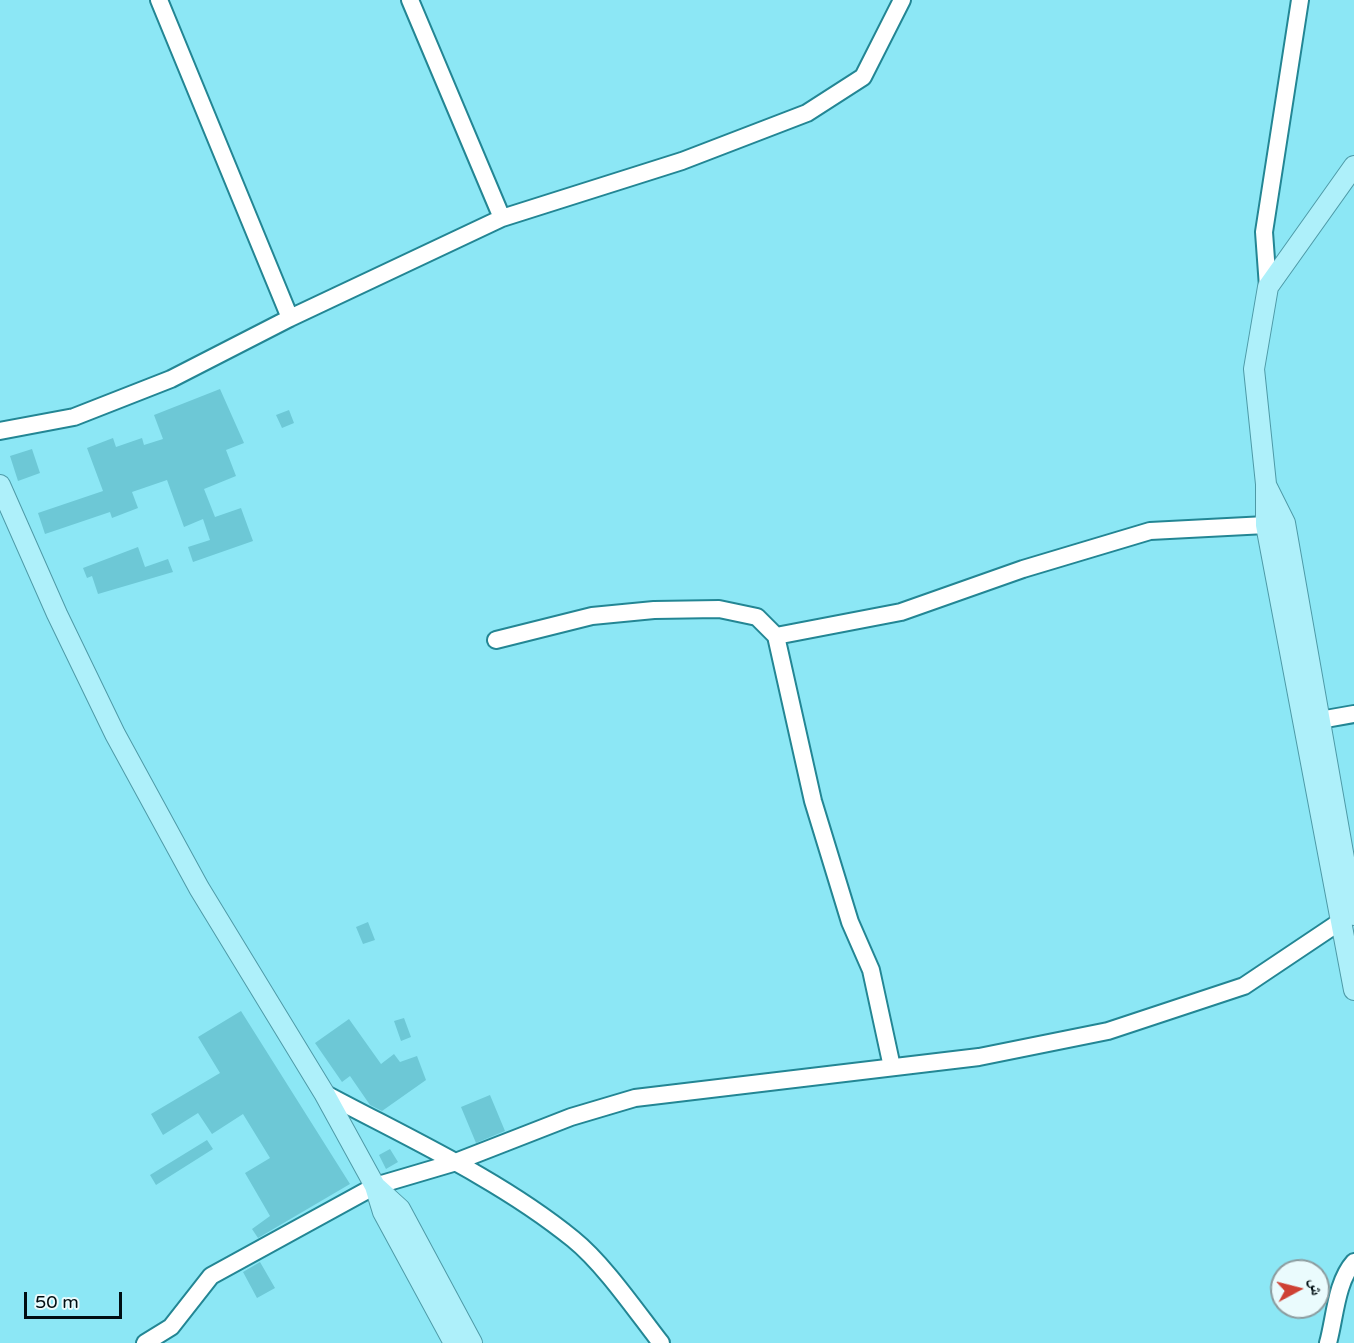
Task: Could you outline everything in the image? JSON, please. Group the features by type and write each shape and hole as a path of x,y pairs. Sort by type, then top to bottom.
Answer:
{"main road":[{"path":"1350,916 1266,525 1266,484 1254,369 1268,287 1354,166"},
{"path":"1266,484 1285,523 1320,720 1350,916 1354,990"},
{"path":"0,485 57,614 115,734 199,888 324,1093 375,1186 383,1212 454,1343"},
{"path":"375,1186 400,1209 472,1343"}],"street":[{"path":"159,0 290,318"},
{"path":"410,0 502,218"},
{"path":"0,431 84,413 171,378 290,318 502,218 682,161 807,113 863,76 902,0"},
{"path":"1268,287 1264,232 1300,0"},
{"path":"776,636 901,612 1023,569 1150,531 1266,525"},
{"path":"496,640 592,616 654,610 718,609 757,617 776,636 813,801 850,922 871,970 892,1067"},
{"path":"1320,720 1354,714"},
{"path":"145,1343 171,1327 211,1276 375,1186 453,1163 571,1117 635,1098 979,1057 1108,1031 1244,986 1350,916"},
{"path":"324,1093 453,1163 540,1214 575,1240 661,1343"},
{"path":"1328,1343 1338,1300 1349,1267 1354,1262"}],"building":[{"path":"220,389 244,443 226,450 236,476 204,489 215,517 241,508 253,541 193,562 188,547 210,540 203,519 184,527 167,480 132,492 138,508 112,518 110,512 45,534 38,513 103,491 87,448 113,438 116,447 142,438 144,445 163,439 154,415"},
{"path":"289,410 294,423 282,428 276,415"},
{"path":"32,449 40,473 18,481 10,456"},
{"path":"138,547 145,567 168,559 173,572 98,594 92,576 87,578 83,568"},
{"path":"368,922 375,940 363,944 356,927"},
{"path":"241,1011 350,1184 258,1238 252,1229 270,1216 245,1173 270,1158 243,1114 212,1134 198,1113 163,1135 151,1114 220,1073 198,1037"},
{"path":"404,1018 411,1037 401,1041 394,1021"},
{"path":"349,1019 381,1064 394,1054 400,1062 417,1056 426,1080 382,1111 370,1105 350,1076 342,1082 315,1043"},
{"path":"490,1095 505,1131 476,1143 461,1107"},
{"path":"207,1140 213,1149 156,1185 150,1175"},
{"path":"390,1149 398,1162 386,1169 379,1155"},
{"path":"260,1262 275,1288 257,1298 243,1272"}]}
